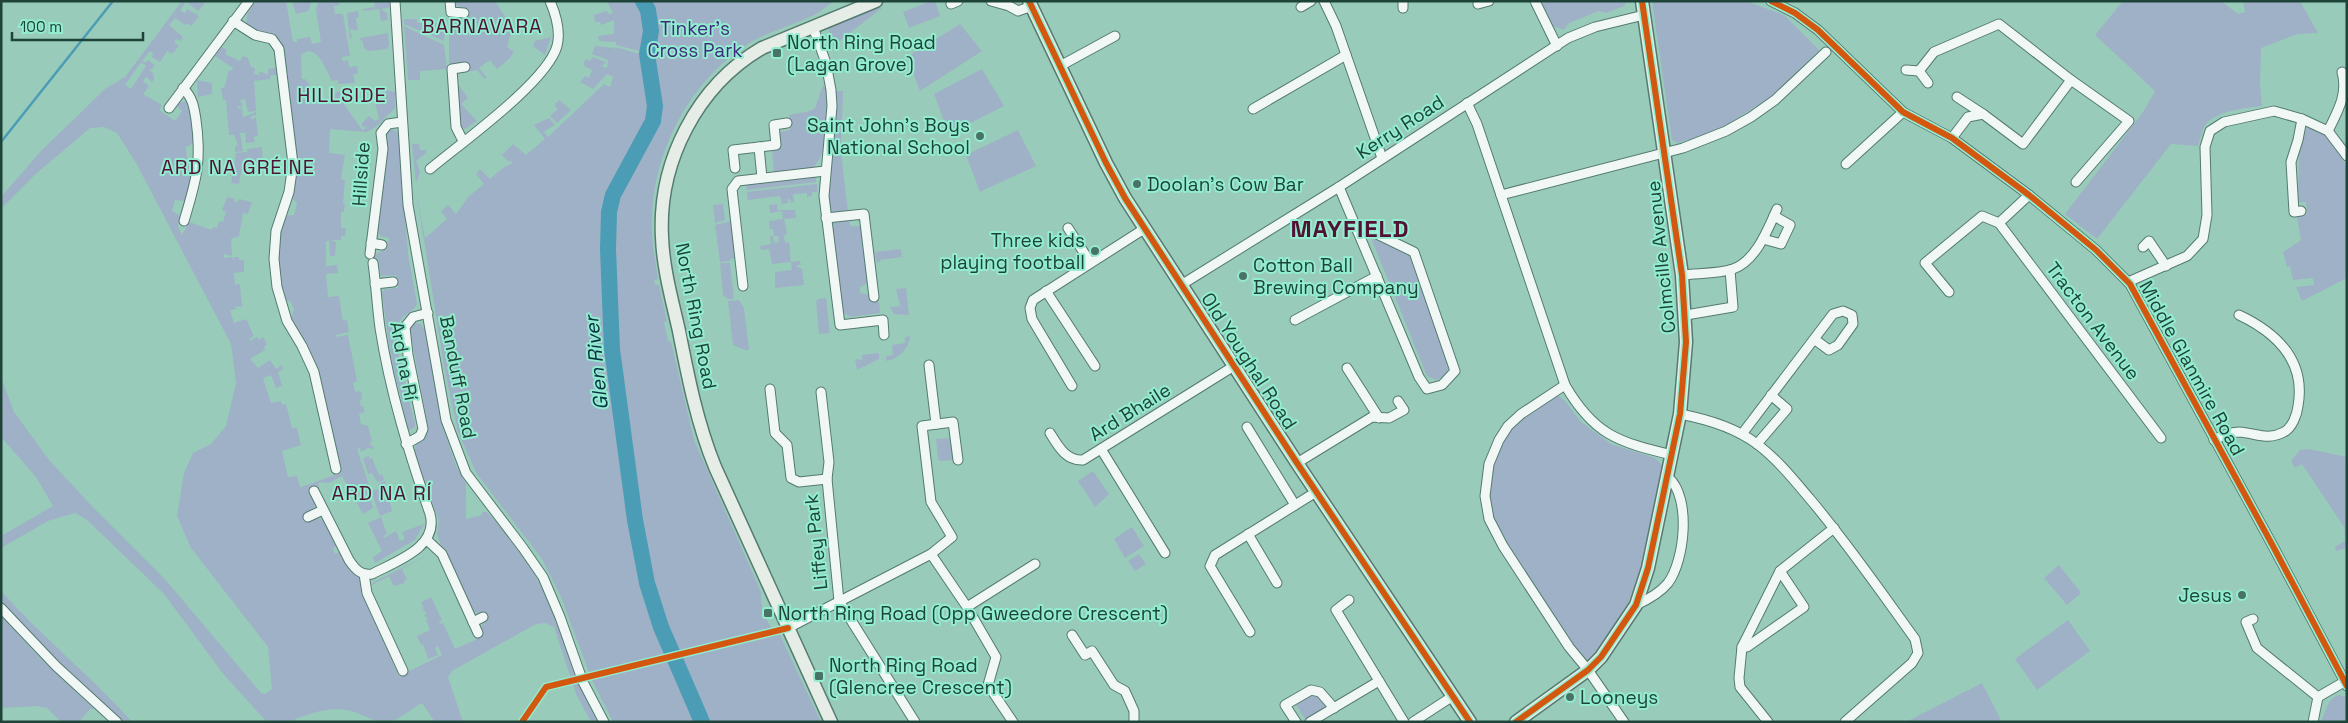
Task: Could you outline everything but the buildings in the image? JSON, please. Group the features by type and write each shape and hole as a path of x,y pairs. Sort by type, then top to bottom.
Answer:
{"street":[{"path":"169,108 249,1"},
{"name":"Banduff Road","path":"395,1 402,122 411,225 446,420 458,457 477,490 523,548 543,577 560,617 583,682 604,722"},
{"path":"450,1 450,12 464,13"},
{"path":"430,169 522,91 548,65 557,48 559,35 550,1"},
{"name":"North Ring Road","path":"831,722 715,467 703,436 693,398 669,282 661,225 666,190 675,153 686,126 702,101 726,75 748,56 778,40 876,1"},
{"path":"991,1 1009,6 1018,11 1030,4"},
{"path":"1300,7 1311,1"},
{"path":"1324,1 1336,26 1382,158"},
{"path":"1478,4 1489,1"},
{"path":"1535,1 1557,46"},
{"name":"Colmcille Avenue","path":"1516,722 1588,670 1601,656 1636,605 1648,568 1680,414 1686,316 1682,276 1642,1"},
{"name":"Middle Glanmire Road","path":"1771,1 1795,13 1818,30 1903,112 1952,138 2029,195 2096,250 2128,282 2274,548 2345,684"},
{"name":"Old Youghal Road","path":"1030,4 1106,163 1144,228 1316,492 1470,722"},
{"name":"Kerry Road","path":"1181,285 1339,186 1568,38 1595,27 1644,15"},
{"path":"233,21 255,35 272,39 279,49 293,164 289,192 276,231 274,259 277,286 287,321 314,372 336,469"},
{"path":"1919,71 1934,52 1999,24 2071,80 2129,121 2076,182"},
{"path":"813,27 826,63 831,90 830,128 824,171 826,218 840,325 883,320 884,335"},
{"path":"1060,66 1116,36"},
{"path":"1501,195 1664,153 1703,141 1751,118 1775,100 1826,52"},
{"path":"1254,109 1346,55"},
{"path":"463,141 456,127 452,69 465,67"},
{"path":"1906,70 1919,71 1928,83"},
{"path":"2328,131 2340,108 2346,85 2342,72"},
{"path":"1957,97 2024,144 2071,80"},
{"path":"183,88 190,95 194,104 200,152 197,179 184,221"},
{"path":"1467,103 1477,124 1565,385 1579,409 1595,425 1625,443 1672,455"},
{"path":"1846,164 1903,112"},
{"path":"2128,282 2187,256 2203,238 2207,215 2205,147 2210,131 2224,122 2274,112 2302,119 2328,131 2347,156"},
{"path":"1952,138 1968,117 1983,114"},
{"path":"2301,211 2294,212 2291,162 2302,119"},
{"name":"Hillside","path":"372,258 371,243 383,149 381,133 388,124 402,122"},
{"path":"735,168 733,150 776,145 774,124 787,123"},
{"path":"759,147 762,178"},
{"path":"743,286 732,187 738,181 824,171"},
{"path":"1339,186 1419,377 1427,389 1442,385 1455,371 1414,252 1356,224"},
{"path":"1949,292 1925,262 1982,216 1999,223 2029,195"},
{"path":"1682,276 1734,269 1751,254 1763,238 1775,212 1790,225 1781,244 1763,238"},
{"path":"826,218 864,214 874,297"},
{"name":"Tracton Avenue","path":"1999,223 2161,438"},
{"path":"1068,228 1090,262"},
{"path":"1072,386 1032,319 1030,308 1033,300 1144,228"},
{"path":"2143,246 2149,241 2166,266"},
{"path":"371,243 382,245"},
{"name":"Ard na Rí","path":"372,258 387,362 406,444 433,523 427,540"},
{"path":"1686,316 1733,307 1730,270"},
{"path":"1295,320 1377,276"},
{"path":"375,284 393,282"},
{"path":"1046,291 1096,366"},
{"path":"1742,434 1771,395 1833,314 1843,311 1852,315 1853,324 1838,345 1829,350 1814,339"},
{"name":"Ard na Rí","path":"406,444 420,436 423,429 408,355 405,327 413,317 428,313"},
{"path":"2214,440 2237,432 2260,437 2274,437 2286,431 2297,415 2300,395 2295,362 2285,349 2260,325 2239,315"},
{"path":"929,365 936,424"},
{"name":"Ard Bhaile","path":"1050,432 1067,456 1074,461 1083,460 1234,366"},
{"path":"1347,368 1379,418"},
{"path":"1565,385 1521,414 1508,426 1489,464 1486,496 1489,519 1504,546 1569,647 1588,670 1624,722"},
{"name":"Liffey Park","path":"770,389 775,433 787,445 791,478 799,482 826,479"},
{"name":"Liffey Park","path":"820,392 829,462 826,479 839,601"},
{"path":"1757,444 1787,409 1771,395"},
{"path":"1297,462 1372,417 1389,418 1404,410 1398,401"},
{"path":"1680,414 1713,422 1742,434 1757,444 1783,467 1834,528 1915,640 1918,653 1912,663 1845,722"},
{"path":"788,628 931,554 952,537 931,502 922,426 953,422 958,460"},
{"path":"1247,427 1295,505"},
{"path":"1101,449 1165,553"},
{"name":"Colmcille Avenue","path":"1636,605 1648,600 1668,584 1677,566 1683,535 1680,500 1677,486 1668,478"},
{"path":"314,491 349,560 355,568 364,574 372,574 400,559 420,547 427,540 442,554 478,633"},
{"path":"1250,632 1210,566 1215,555 1316,492"},
{"path":"308,517 323,510"},
{"path":"1768,722 1740,687 1738,678 1742,647 1780,571 1834,528"},
{"path":"1248,534 1277,583"},
{"path":"931,554 967,608 996,657 988,685 1013,722"},
{"path":"967,608 1035,564"},
{"path":"1742,647 1747,647 1804,607 1780,571"},
{"path":"364,574 367,593 403,671"},
{"path":"1350,600 1336,610 1404,722"},
{"path":"839,601 915,722"},
{"path":"1,608 56,666 117,722"},
{"path":"473,622 483,617"},
{"path":"2253,618 2246,622 2257,648 2318,698"},
{"path":"1072,635 1085,655 1092,651 1114,685 1125,691 1134,711 1134,722"},
{"path":"1310,722 1379,682"},
{"path":"2318,698 2345,684"},
{"path":"1296,722 1285,705 1311,690 1320,692 1334,708"},
{"path":"1413,722 1453,696"},
{"path":"2313,722 2318,698"}],"green space":[{"path":"182,1 202,1 205,3 198,11 186,2 180,10 185,14 187,9 199,16 191,26 187,23 185,25 175,18 169,25 183,37 181,41 176,39 174,42 179,46 172,54 167,51 160,62 152,57 153,53 150,51 142,61 145,63 148,60 155,65 151,70 148,69 153,73 154,80 152,82 146,77 143,81 149,86 143,94 162,105 159,110 175,121 182,111 178,107 178,102 186,102 190,106 194,143 186,147 187,158 194,161 195,164 185,201 175,200 172,211 180,216 178,227 182,235 189,222 212,230 213,227 217,228 219,221 223,222 226,212 222,210 227,197 235,199 234,201 237,203 239,199 252,202 248,214 243,213 239,236 231,239 232,256 224,254 224,258 232,257 234,260 234,257 239,257 239,260 244,260 244,272 234,273 235,285 240,284 242,307 235,306 236,309 230,310 234,323 246,319 254,336 249,339 250,341 257,337 259,340 263,337 267,344 264,347 265,350 250,359 258,368 270,360 276,369 282,365 283,369 278,372 282,386 276,388 271,375 263,378 271,403 281,401 282,405 286,404 292,428 297,428 301,445 282,451 288,477 297,476 300,487 341,473 320,376 313,359 292,322 291,318 294,309 291,302 283,298 281,292 279,254 281,226 284,216 294,215 297,204 292,197 297,163 283,47 280,41 272,34 257,30 246,23 248,12 256,1 286,1 293,42 297,42 297,39 310,37 312,44 321,42 316,10 318,1 339,1 340,5 334,6 335,14 343,14 350,56 342,57 342,61 348,60 349,67 357,66 358,73 353,75 355,83 338,84 338,80 332,81 324,64 316,54 306,52 301,55 302,79 305,79 312,88 307,92 310,100 316,103 337,92 352,88 354,93 342,98 342,101 362,130 366,128 362,127 362,123 369,116 375,121 379,119 374,99 369,100 369,95 386,90 395,92 395,108 376,127 367,132 330,129 329,153 345,155 341,179 345,180 343,204 345,204 344,212 341,212 341,228 346,228 345,236 341,236 341,240 331,240 336,242 335,256 330,256 329,241 326,241 326,266 337,265 338,273 326,274 328,297 339,296 343,321 347,320 349,332 336,335 337,337 348,335 357,381 353,383 355,392 361,391 361,407 363,406 365,412 359,414 361,424 368,426 372,441 370,442 371,446 374,449 368,448 361,452 360,448 357,449 371,491 379,489 378,484 385,481 392,511 380,516 373,497 370,498 373,508 363,514 342,476 329,483 321,482 318,484 320,489 318,490 316,487 309,491 316,503 313,510 315,518 323,519 337,545 333,549 335,554 341,551 348,565 359,578 367,600 365,601 368,603 395,659 392,661 399,676 442,655 438,646 435,648 438,655 428,659 423,644 421,645 417,636 430,630 426,620 428,619 424,615 426,614 425,611 421,610 424,609 421,602 431,597 442,620 439,622 440,624 443,623 455,649 475,640 481,633 482,625 486,621 484,613 473,612 440,543 437,534 439,521 415,457 415,446 426,435 428,427 410,330 410,325 413,323 421,324 425,330 441,422 456,466 466,484 466,519 482,515 482,512 487,512 506,534 534,573 551,605 581,688 598,722 591,722 576,694 554,627 545,623 536,624 452,671 448,677 463,722 435,722 422,703 401,717 388,722 377,721 353,712 336,709 312,713 295,719 295,722 263,722 265,720 224,675 164,594 87,520 75,513 48,521 1,548 1,536 53,506 36,477 1,437 1,377 14,412 49,460 164,578 261,693 265,694 272,689 268,647 191,548 177,516 184,473 193,453 211,444 226,426 236,383 231,344 136,163 117,133 104,127 90,128 37,173 1,209 1,197 41,151 105,89 125,77","holes":["141,62 146,66 131,89 125,85"]},
{"path":"292,1 312,1 308,11 296,14"},
{"path":"374,1 389,1 389,8 381,9 387,13 388,20 381,21 379,9 363,11 363,9 375,7"},
{"path":"454,1 495,1 512,28 507,47 514,52 497,69 490,60 479,68 487,78 484,79 477,70 468,72 467,62 449,64 449,18 467,18 467,9 457,6"},
{"name":"Tinker's Cross Park","path":"607,1 836,1 814,15 753,41 725,61 707,79 691,99 667,145 659,169 652,219 658,279 654,280 655,285 659,285 667,321 664,322 668,341 671,342 694,440 761,592 765,616 771,627 780,635 821,722 684,722 681,720 679,722 613,722 591,678 561,597 542,559 477,474 458,432 445,371 416,191 425,238 447,219 441,211 448,205 456,214 469,196 484,184 476,174 480,169 490,179 504,167 513,163 509,162 502,155 513,144 526,155 545,139 534,125 549,118 555,125 544,132 548,137 604,84 610,87 613,77 607,74 593,89 580,82 585,76 589,78 592,70 583,65 586,59 590,61 593,57 606,62 602,66 607,68 608,60 592,54 595,46 614,48 614,52 615,47 650,57 651,54 616,45 616,42 599,41 598,36 614,34 614,20 601,25 600,22 595,22 594,15 607,11 608,14 613,13"},
{"path":"935,1 940,16 909,28 903,12"},
{"path":"1542,1 1627,1 1624,6 1607,13 1599,11 1569,23 1564,30 1550,25"},
{"path":"1652,1 1746,1 1784,15 1819,50 1771,97 1715,132 1678,143 1672,140"},
{"path":"2123,1 2221,1 2238,14 2245,12 2243,1 2300,1 2318,33 2298,34 2261,48 2260,84 2262,106 2232,110 2211,119 2202,132 2198,146 2171,144 2097,239 2065,214 2143,112 2155,91 2095,35"},
{"path":"882,8 833,46 828,27"},
{"path":"358,11 359,17 356,18 358,31 350,29 352,39 350,39 347,13"},
{"path":"404,19 417,19 417,23 446,23 444,41 404,24"},
{"path":"960,24 982,51 920,91 907,57"},
{"path":"404,26 444,45 447,69 420,71 420,80 408,80"},
{"path":"388,33 389,45 387,49 368,51 364,48 362,40 360,41 360,38"},
{"path":"551,37 545,55 533,46 535,41"},
{"path":"222,47 227,50 225,54 240,61 243,56 248,58 251,67 255,68 254,74 259,75 259,71 268,75 268,69 276,68 277,75 270,75 271,79 254,81 256,111 248,112 245,99 240,100 243,107 237,106 238,109 242,108 243,117 256,112 256,115 251,116 251,120 256,117 258,136 254,137 255,142 246,143 245,133 240,133 243,151 235,152 235,146 238,145 234,135 229,135 226,100 223,100 221,88 224,88 229,70 232,71 233,68 215,56"},
{"path":"982,69 1004,106 949,134 934,94"},
{"path":"197,80 212,83 212,94 198,97"},
{"path":"455,80 468,98 461,104 477,121 465,129 460,126"},
{"path":"823,85 826,90 827,107 825,140 820,159 815,168 774,173 772,151 780,149 780,132 790,130 789,115 810,111 815,108"},
{"path":"835,91 843,91 841,150 832,149"},
{"path":"559,100 571,110 557,123 550,116 558,109 554,105"},
{"path":"2309,127 2323,133 2339,150 2347,168 2347,278 2302,301 2296,287 2314,285 2313,278 2293,280 2290,266 2287,267 2283,252 2301,240 2297,217 2307,214 2306,202 2298,202 2299,156 2306,129"},
{"path":"392,129 398,132 399,137 408,254 417,304 413,310 400,320 397,332 402,372 415,423 415,427 410,430 408,429 390,352 382,293 385,289 398,288 396,275 381,276 378,258 374,258 376,254 387,249 389,238 380,236 377,229 385,135"},
{"path":"1018,130 1036,166 980,192 966,155"},
{"path":"412,144 419,144 420,150 426,150 426,153 416,161 420,172 416,183"},
{"path":"262,147 263,161 259,161 259,171 250,170 251,165 247,165 248,161 245,161 246,172 241,172 239,184 231,183 236,153"},
{"path":"832,152 841,152 848,212 834,214 828,208"},
{"path":"816,176 816,182 747,190 746,184"},
{"path":"817,184 817,192 812,192 812,196 807,197 807,193 793,194 794,202 791,203 790,199 788,199 788,203 782,204 780,196 748,200 747,192"},
{"path":"723,204 725,220 715,223 713,205"},
{"path":"777,204 777,210 795,210 796,218 784,219 787,234 784,235 785,243 789,242 791,262 772,264 769,249 761,250 760,246 771,244 770,236 773,236 774,243 779,242 778,236 774,236 773,229 770,229 769,221 783,219 782,211 770,213 769,205"},
{"path":"849,219 850,226 861,226 868,283 860,287 860,293 869,295 870,302 879,302 880,313 850,317 843,312 832,225 835,221"},
{"path":"732,221 737,258 720,262 715,225"},
{"path":"1371,238 1411,255 1449,366 1446,375 1436,380 1427,376"},
{"path":"901,249 902,257 880,260 877,263 875,252"},
{"path":"800,261 801,265 797,265 797,267 802,269 804,285 775,288 775,272 792,270 791,262"},
{"path":"720,263 730,263 734,299 728,299 723,295"},
{"path":"906,288 909,315 894,314 890,307 900,306 896,289"},
{"path":"826,298 830,333 819,334 816,302 818,299"},
{"path":"739,300 744,308 749,350 733,345 728,301"},
{"path":"910,336 908,345 903,352 895,358 886,361 886,356 893,355 892,345 905,343 905,337"},
{"path":"879,353 879,359 857,370 855,359 862,360 862,355"},
{"path":"1558,395 1581,422 1611,444 1655,458 1662,465 1648,542 1638,580 1622,614 1586,664 1518,564 1493,518 1489,481 1500,447 1515,424"},
{"path":"950,438 953,460 940,461 938,459 936,439"},
{"path":"2309,449 2347,457 2347,548 2336,551 2335,547 2345,541 2344,527 2302,464 2295,468 2291,461 2300,450"},
{"path":"369,456 369,459 372,458 379,475 382,474 384,480 377,482 372,473 368,474 363,458"},
{"path":"1093,471 1109,494 1095,507 1078,481"},
{"path":"381,517 387,534 383,536 384,538 396,531 400,541 405,539 402,532 424,524 415,540 375,563 373,557 382,551 368,523"},
{"path":"1132,527 1144,546 1125,558 1114,539"},
{"path":"432,553 402,569 407,579 404,581 405,583 394,586 389,576 370,586 374,582"},
{"path":"1139,554 1146,564 1135,571 1128,561"},
{"path":"2059,565 2081,593 2067,605 2044,578"},
{"path":"1,591 132,722 122,722 36,640 1,603"},
{"path":"1,616 41,659 94,709 90,709 79,722 61,722 47,708 36,706 1,708"},
{"path":"2068,620 2090,651 2037,690 2015,659"},
{"path":"1982,683 2002,722 1906,722"},
{"path":"1310,694 1319,696 1327,706 1326,709 1306,721 1295,703"},
{"path":"2339,695 2347,697 2347,722 2321,722 2329,702"}],"waterway":[{"path":"1,142 113,1"},
{"name":"Glen River","path":"643,1 648,10 651,31 647,54 655,106 653,121 613,195 609,212 608,249 612,349 635,520 647,583 661,627 702,722"}],"cycle path":[{"path":"1029,1 1106,163 1125,198 1297,463 1470,722"},
{"path":"1516,722 1588,670 1601,657 1636,605 1648,568 1680,414 1686,342 1682,275 1642,1"},
{"path":"1771,1 1795,13 1818,30 1903,112 1952,138 2029,195 2096,250 2130,284 2347,686"},
{"path":"522,722 546,687 788,628"}],"place":[{"name":"North Ring Road (Lagan Grove)","path":"777,53"},
{"name":"Saint John's Boys National School","path":"980,136"},
{"name":"Doolan’s Cow Bar","path":"1137,184"},
{"name":"Three kids playing football","path":"1095,251"},
{"name":"Cotton Ball Brewing Company","path":"1243,276"},
{"name":"Jesus","path":"2242,595"},
{"name":"North Ring Road (Opp Gweedore Crescent)","path":"768,613"},
{"name":"North Ring Road (Glencree Crescent)","path":"819,676"},
{"name":"Looneys","path":"1570,697"}],"district":[{"name":"BARNAVARA","path":"482,26"},
{"name":"HILLSIDE","path":"342,95"},
{"name":"ARD NA GRÉINE","path":"238,167"},
{"name":"MAYFIELD","path":"1350,228"},
{"name":"ARD NA RÍ","path":"382,493"}]}
